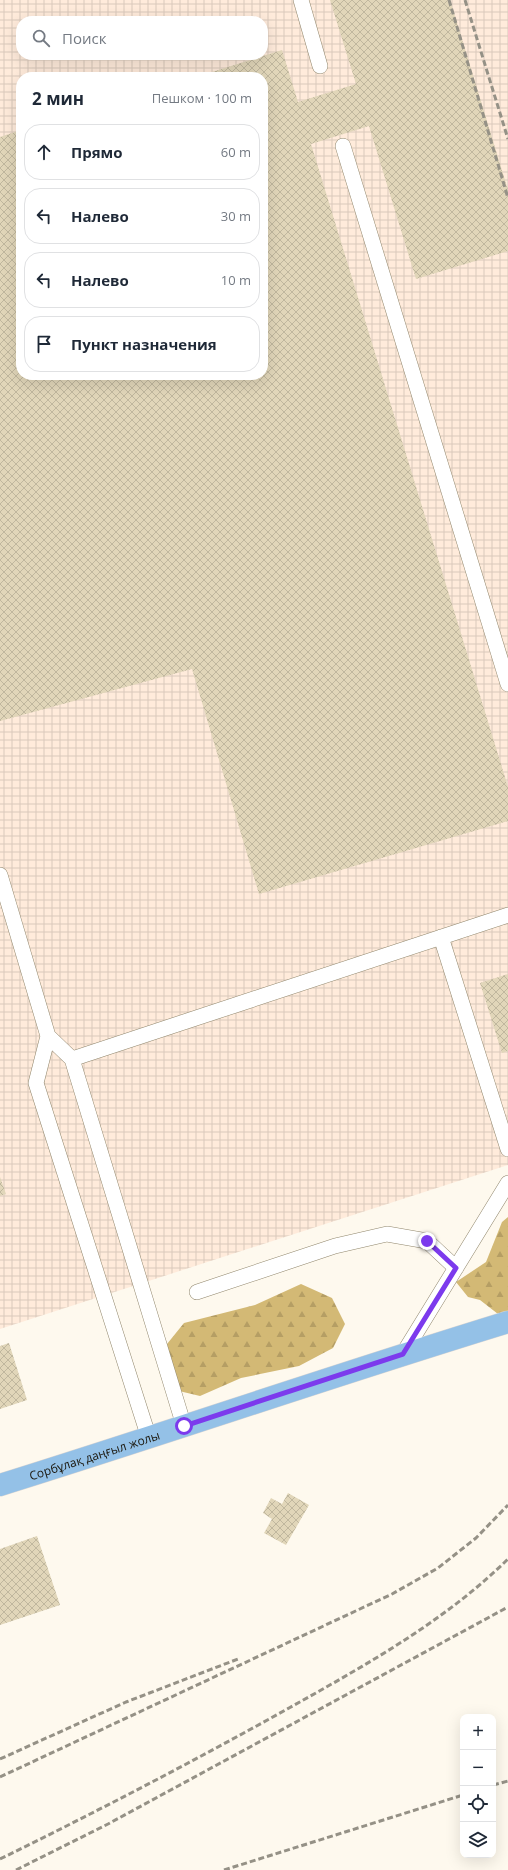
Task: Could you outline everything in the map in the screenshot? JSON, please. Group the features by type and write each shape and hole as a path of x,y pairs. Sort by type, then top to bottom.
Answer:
{"main road":[{"name":"Сорбұлақ даңғыл жолы","path":"0,1485 149,1438 403,1354 508,1322"}],"lane":[{"path":"301,0 320,66"},
{"path":"343,146 508,684"},
{"path":"0,875 48,1036 72,1059 184,1426"},
{"path":"72,1059 508,916"},
{"path":"442,938 508,1148"},
{"path":"48,1036 36,1083 149,1438"},
{"path":"403,1354 508,1183"},
{"path":"197,1292 335,1246 387,1234 427,1241 456,1268"}],"shaded area":[{"path":"0,0 508,0 508,1165 0,1329"}],"green space":[{"path":"508,1217 508,1311 498,1314 480,1300 468,1297 456,1282 486,1262 502,1222"},
{"path":"301,1284 332,1298 345,1324 333,1348 299,1366 241,1378 200,1396 179,1391 167,1344 184,1323 255,1305"}],"building":[{"path":"330,0 450,0 508,190 508,251 416,279 369,126 311,144 508,787 508,821 259,894 192,669 0,721 0,137 16,132 16,380 268,380 268,72 212,72 250,60 268,60 268,54 282,50 298,102 356,84"},
{"path":"508,974 508,1051 502,1053 480,983"},
{"path":"0,1177 6,1194 0,1196"},
{"path":"9,1343 27,1400 0,1409 0,1346"},
{"path":"288,1493 309,1505 286,1545 264,1533 272,1519 263,1513 271,1498 282,1504"},
{"path":"37,1536 60,1605 0,1625 0,1549"}],"railway":[{"path":"449,0 508,198"},
{"path":"465,0 508,139"},
{"path":"0,1777 392,1594 438,1568 476,1538 508,1505"},
{"path":"0,1859 182,1766 253,1728 376,1658 404,1641 458,1602 508,1559"},
{"path":"16,1870 108,1824 508,1607"},
{"path":"0,1759 126,1702 238,1659"},
{"path":"496,1784 508,1781"},
{"path":"224,1870 460,1796"}],"route":[{"path":"184,1426 403,1354 456,1268 427,1241"}]}
